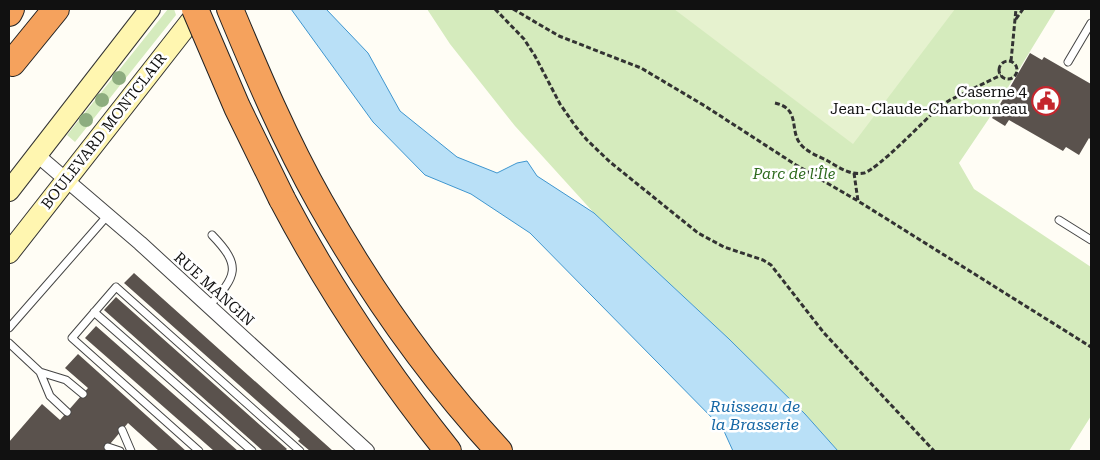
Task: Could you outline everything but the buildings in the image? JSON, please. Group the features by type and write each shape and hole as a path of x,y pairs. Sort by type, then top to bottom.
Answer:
{"highway":[{"path":"9,13 11,9"},
{"path":"10,66 43,9"},
{"path":"10,66 56,9"},
{"path":"195,9 244,123 308,248 348,314 397,385 448,451"},
{"path":"230,9 263,87 311,185 344,244 391,316 449,394 499,451"}],"main road":[{"path":"9,191 150,9"},
{"name":"BOULEVARD MONTCLAIR","path":"9,253 200,9"}],"street":[{"name":"RUE MANGIN","path":"36,154 209,306 367,451"}],"lane":[{"path":"1068,62 1091,23"},
{"path":"9,328 108,216"},
{"path":"1059,220 1091,240"},
{"path":"209,306 230,282 233,270 227,253 212,235"},
{"path":"199,451 72,338 116,287 300,451"},
{"path":"94,312 252,451"},
{"path":"9,343 40,372 50,396 67,412"},
{"path":"40,372 66,380 82,394"},
{"path":"122,430 132,451"},
{"path":"108,447 120,451"}],"path":[{"path":"495,9 524,39 560,104 587,140 610,162 698,232 724,247 763,260 771,265 824,333 934,451"},
{"path":"513,9 559,36 641,68 705,106 796,165 858,200 1091,347"},
{"path":"1011,61 1006,60 999,66 998,71 1000,75 1009,79 1015,75 1017,69 1011,61 1016,9"},
{"path":"1016,19 1022,9"},
{"path":"775,103 780,104 790,112 799,142 805,148 847,171 862,174 877,165 939,107 1000,75"},
{"path":"854,173 858,200"}],"green space":[{"path":"168,9 174,9 176,15 75,142 67,135"},
{"name":"Parc de l'Île","path":"427,9 1056,9 988,120 959,163 974,189 1091,267 1091,416 1069,451 838,451 805,414 729,339 594,213 515,126 450,44"},
{"path":"674,9 955,9 853,144"}],"water":[{"name":"Ruisseau de la Brasserie","path":"291,9 326,9 368,53 400,111 457,157 497,173 517,163 527,161 537,176 594,213 729,339 805,414 838,451 733,451 723,429 530,233 471,194 425,175 373,122"}],"place":[{"name":"Caserne 4 Jean-Claude-Charbonneau","path":"1046,101"}]}
